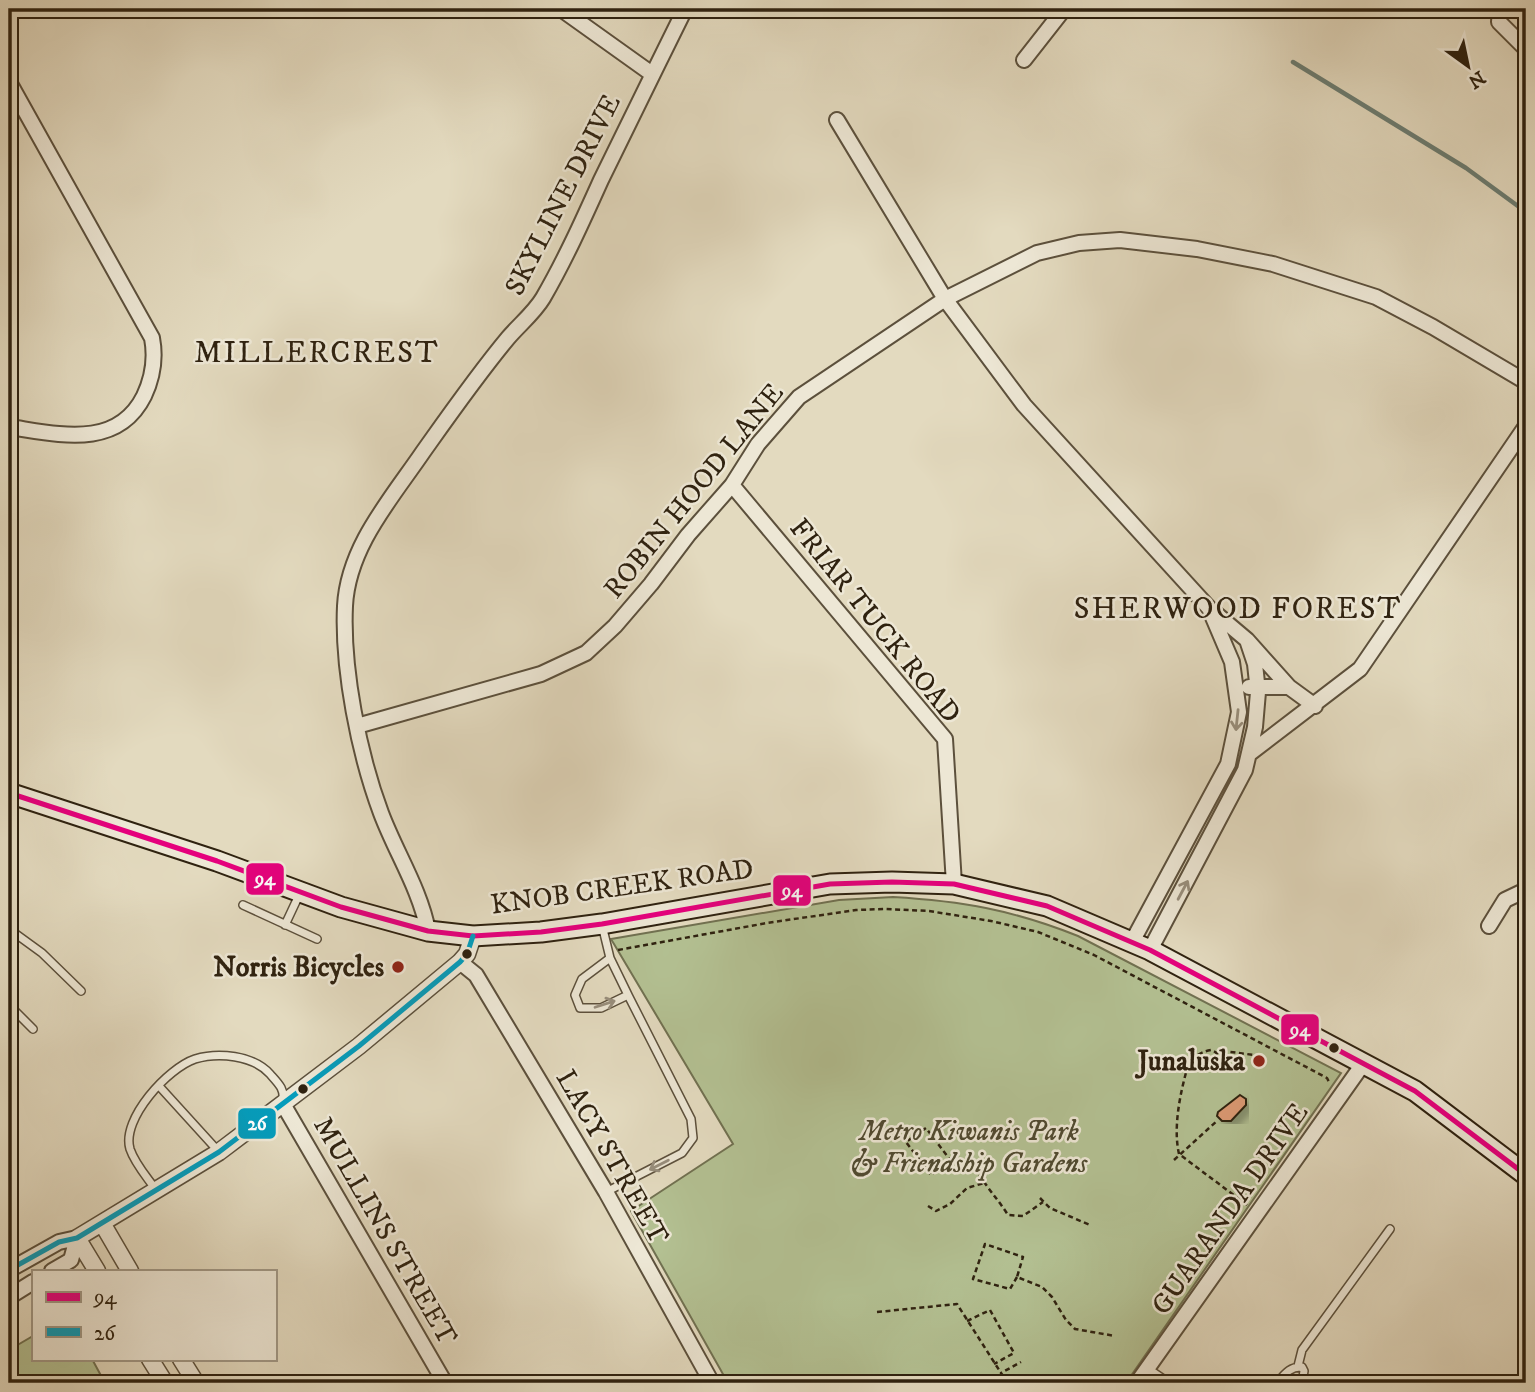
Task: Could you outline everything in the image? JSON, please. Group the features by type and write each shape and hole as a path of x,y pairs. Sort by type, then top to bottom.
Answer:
{"main road":[{"name":"KNOB CREEK ROAD","path":"9,793 217,861 341,907 428,931 473,936 541,932 602,924 830,884 892,881 954,884 1047,906 1141,946 1415,1091 1526,1175"}],"street":[{"path":"561,9 652,74"},
{"name":"SKYLINE DRIVE","path":"428,931 424,912 382,814 368,773 357,726 346,651 345,604 350,579 359,550 373,525 443,423 508,338 541,301 578,231 685,9"},
{"path":"1024,60 1064,9"},
{"path":"1500,9 1499,22 1526,49"},
{"path":"9,82 152,338 155,353 148,387 140,405 127,421 108,431 66,435 9,427"},
{"path":"837,120 945,299 1024,405 1209,608 1247,640 1289,687 1315,706"},
{"name":"ROBIN HOOD LANE","path":"357,726 541,674 586,653 615,626 651,584 688,535 732,485 758,444 799,397 945,299 1037,253 1079,243 1120,240 1198,249 1273,264 1376,297 1526,382"},
{"path":"1249,754 1360,670 1526,426"},
{"name":"FRIAR TUCK ROAD","path":"732,485 945,739 954,884"},
{"path":"1141,946 1228,764 1239,712 1232,662 1209,608"},
{"path":"1141,946 1245,771 1255,727 1257,686 1255,664 1247,640"},
{"path":"1237,688 1289,687"},
{"path":"1228,764 1245,771"},
{"path":"1489,926 1505,900 1526,890"},
{"path":"9,1270 59,1242 78,1238 219,1152 359,1046 460,962 467,954 473,936"},
{"name":"LACY STREET","path":"460,962 477,975 606,1192 712,1383"},
{"name":"GUARANDA DRIVE","path":"1138,1383 1363,1064"},
{"name":"MULLINS STREET","path":"283,1104 445,1383"},
{"path":"102,1223 130,1270"},
{"path":"54,1270 71,1260 78,1238"},
{"path":"78,1238 96,1270"},
{"path":"9,1297 32,1283"},
{"path":"151,1360 165,1383"},
{"path":"182,1360 196,1383"}],"lane":[{"path":"285,925 300,892"},
{"path":"243,905 317,939"},
{"path":"602,924 610,954 628,995 691,1119 693,1138 682,1153 606,1192"},
{"path":"9,929 42,953 81,991"},
{"path":"610,954 582,979 575,995 580,1008 601,1008 628,995"},
{"path":"9,1005 33,1028"},
{"path":"157,1190 131,1150 130,1128 141,1106 177,1068 195,1059 219,1057 250,1060 263,1066 281,1086 284,1093 283,1104"},
{"path":"159,1086 219,1152"},
{"path":"1298,1366 1302,1350 1390,1228"},
{"path":"1277,1383 1290,1369 1298,1366"},
{"path":"1298,1366 1304,1371 1302,1383"},
{"path":"1147,1368 1169,1383"}],"path":[{"path":"610,954 767,923 856,910 929,911 991,921 1038,932 1094,955 1327,1078 1331,1087 1329,1091"},
{"path":"1217,1053 1204,1051 1192,1058 1178,1120 1176,1142 1179,1154 1249,1207"},
{"path":"1188,1069 1202,1068 1212,1062 1217,1053 1223,1051 1262,1055"},
{"path":"1174,1160 1218,1120"},
{"path":"944,1167 951,1161 926,1128 906,1142 931,1175 944,1167 977,1170 1008,1215 1024,1216 1042,1200 1050,1208 1090,1226"},
{"path":"928,1206 936,1211 950,1204 967,1188 984,1183"},
{"path":"985,1244 1023,1257 1017,1277 1010,1289 973,1279 985,1244"},
{"path":"1017,1277 1042,1287 1075,1329 1115,1336"},
{"path":"877,1312 957,1304 1008,1383"},
{"path":"967,1321 990,1310 1014,1353 994,1364"},
{"path":"1001,1373 1021,1363"}],"green space":[{"name":"Metro Kiwanis Park & Friendship Gardens","path":"893,897 987,908 1078,936 1341,1073 1126,1383 728,1383 631,1211 733,1144 611,939 839,900"},
{"path":"32,1337 32,1360 93,1360 105,1383 9,1383 9,1350"}],"building":[{"path":"1240,1095 1246,1099 1246,1105 1231,1121 1222,1121 1217,1116 1218,1112"}],"waterway":[{"path":"1293,62 1466,168 1526,212"}],"transit line":[{"name":"94","path":"9,793 217,861 341,907 428,931 473,936 541,932 602,924 830,884 954,884 1047,906 1150,950 1415,1091 1526,1175"},
{"name":"26","path":"9,1270 59,1242 77,1238 219,1152 359,1046 460,962 467,954 473,936"}],"place":[{"name":"Norris Bicycles","path":"398,967"},
{"name":"Junaluska","path":"1259,1061"}],"district":[{"name":"MILLERCREST","path":"317,353"},
{"name":"SHERWOOD FOREST","path":"1238,609"}]}
